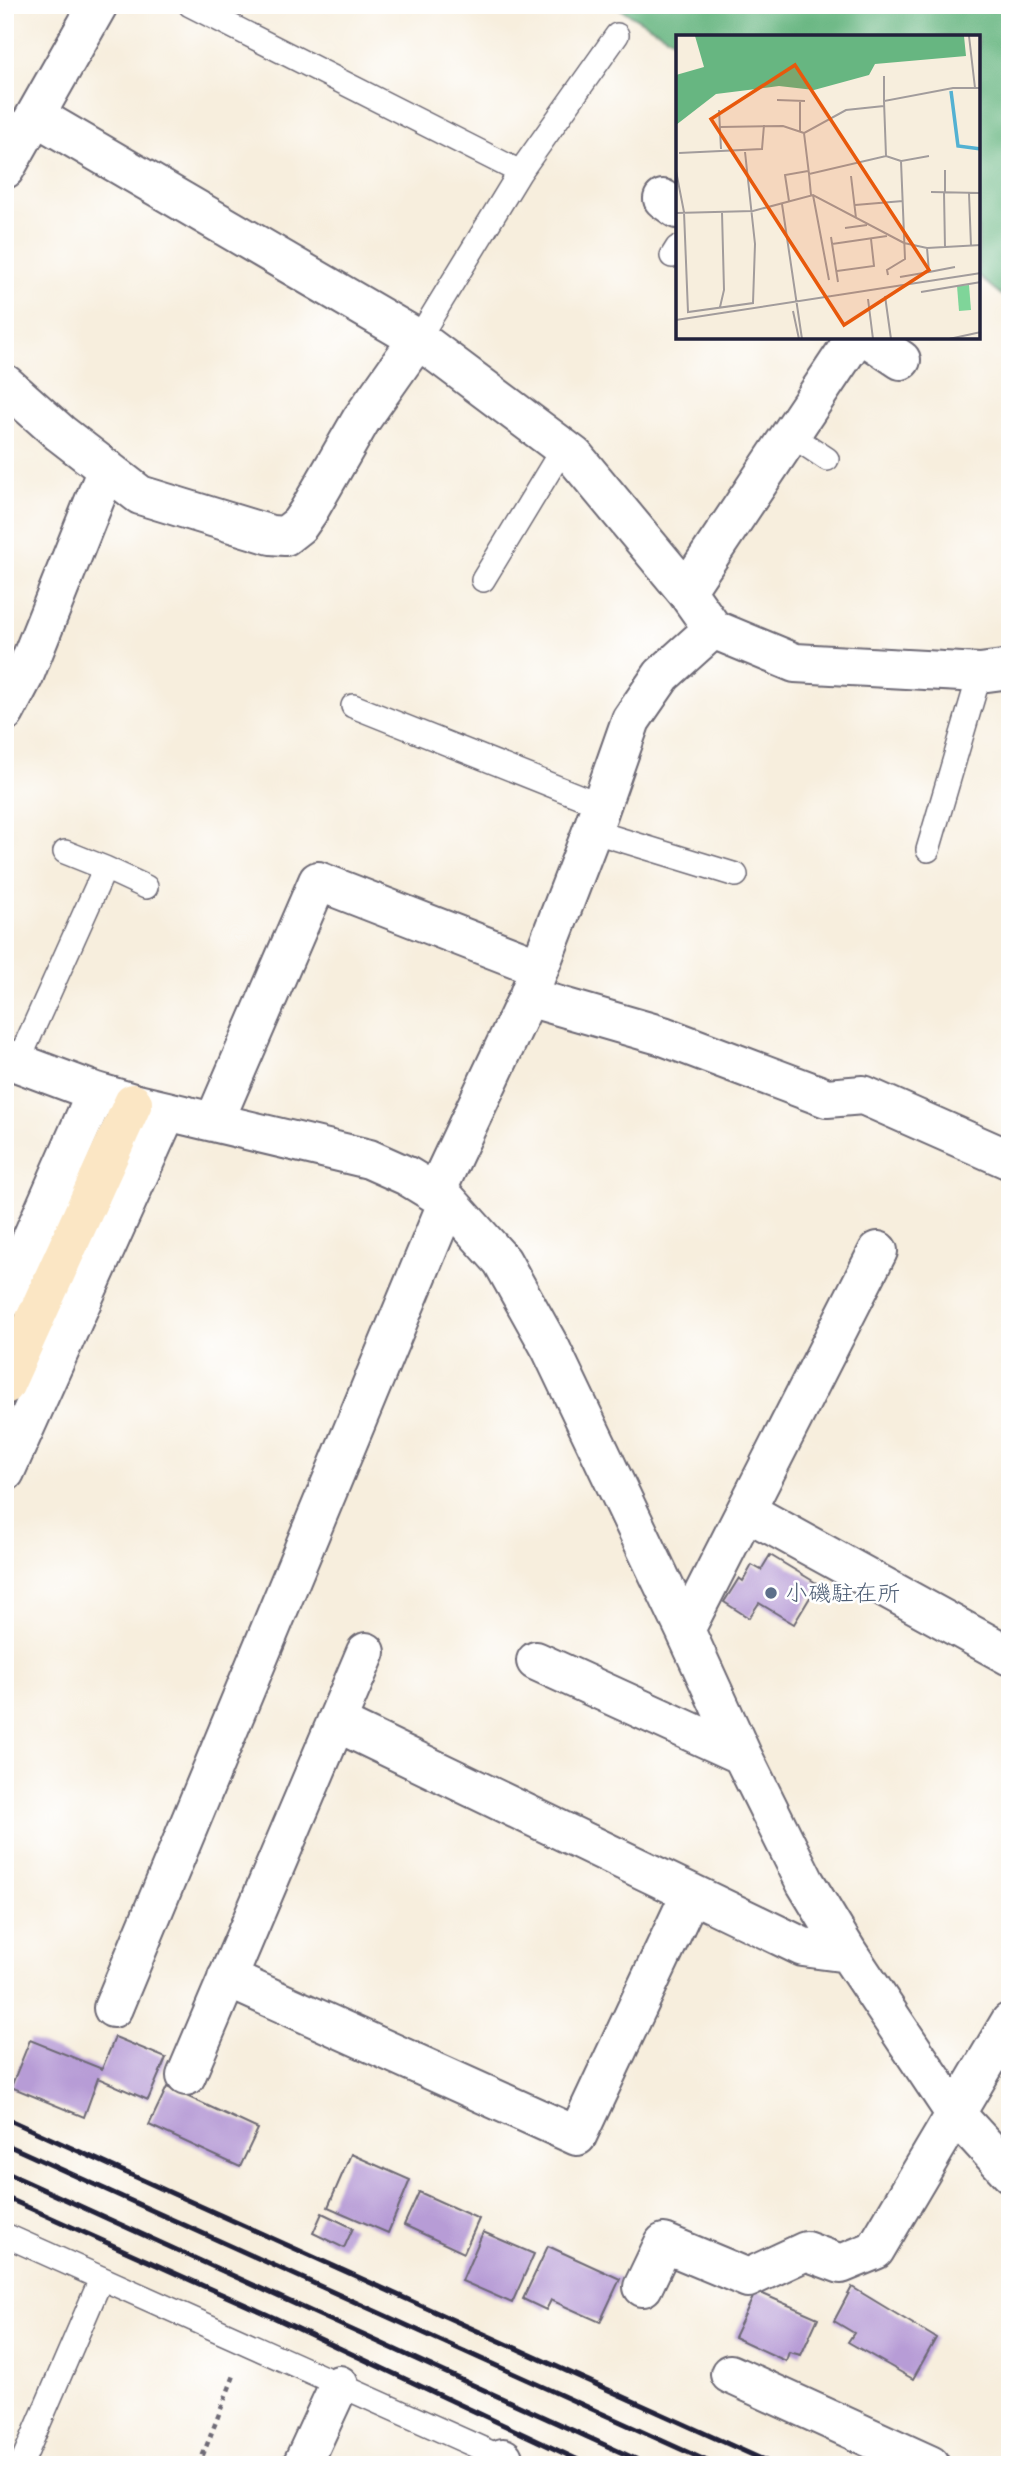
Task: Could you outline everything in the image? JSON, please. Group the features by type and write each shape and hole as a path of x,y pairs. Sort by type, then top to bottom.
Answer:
{"street":[{"path":"5,169 98,5"},
{"path":"36,116 418,339 574,456 686,591 713,629 795,663 995,671"},
{"path":"5,384 60,433 140,495 271,535 285,536 299,525 309,512 361,420 418,339"},
{"path":"686,591 854,340"},
{"path":"871,340 901,359"},
{"path":"5,712 24,676 107,469"},
{"path":"113,2008 442,1196 534,982 631,720 662,675 713,629"},
{"path":"214,1122 318,881 534,982 663,1036 827,1098 863,1095 1010,1160"},
{"path":"12,1060 96,1092 150,1108 369,1159 442,1196 502,1261 551,1349 742,1755 805,1882 848,1954 954,2112 1010,2173"},
{"path":"5,1299 96,1092"},
{"path":"5,1385 150,1108"},
{"path":"5,1472 150,1108"},
{"path":"685,1630 878,1251"},
{"path":"746,1511 1010,1656"},
{"path":"186,2076 366,1652"},
{"path":"536,1661 742,1755"},
{"path":"336,1722 803,1947 848,1954"},
{"path":"228,1978 577,2136 691,1893"},
{"path":"643,2287 668,2234 748,2278 806,2251 841,2264 875,2250 954,2112 1010,2022"},
{"path":"730,2374 930,2465"},
{"path":"302,2465 339,2385"}],"lane":[{"path":"190,5 520,172"},
{"path":"418,339 520,172 617,35"},
{"path":"791,435 827,459"},
{"path":"483,580 563,448"},
{"path":"928,850 995,671"},
{"path":"353,706 596,818 736,875"},
{"path":"65,852 146,887"},
{"path":"12,1060 105,869"},
{"path":"6,2237 507,2462"},
{"path":"20,2465 101,2279"}],"path":[{"path":"199,2465 246,2343"}],"green space":[{"path":"614,5 1010,5 1010,302 980,278 980,35 676,35 676,41"}],"building":[{"name":"小磯駐在所","path":"770,1555 818,1584 794,1624 759,1603 749,1618 724,1602 739,1578 743,1581 752,1565 761,1570"},
{"path":"115,2037 166,2058 148,2100 98,2078 84,2117 11,2087 30,2040 102,2069"},
{"path":"167,2087 258,2129 240,2167 149,2125"},
{"path":"351,2154 410,2180 388,2233 328,2207"},
{"path":"419,2192 479,2219 464,2253 404,2225"},
{"path":"322,2213 353,2228 344,2248 313,2233"},
{"path":"483,2232 534,2254 512,2303 462,2281"},
{"path":"548,2246 620,2279 600,2322 551,2300 546,2310 523,2299"},
{"path":"852,2287 936,2338 913,2379 848,2342 854,2333 834,2321"},
{"path":"756,2291 818,2318 801,2355 789,2352 786,2361 734,2337"}],"railway":[{"path":"5,2118 775,2465"},
{"path":"5,2144 716,2465"},
{"path":"5,2172 649,2465"},
{"path":"5,2197 275,2318 589,2465"}],"place":[{"name":"小磯駐在所","path":"771,1593"}]}
